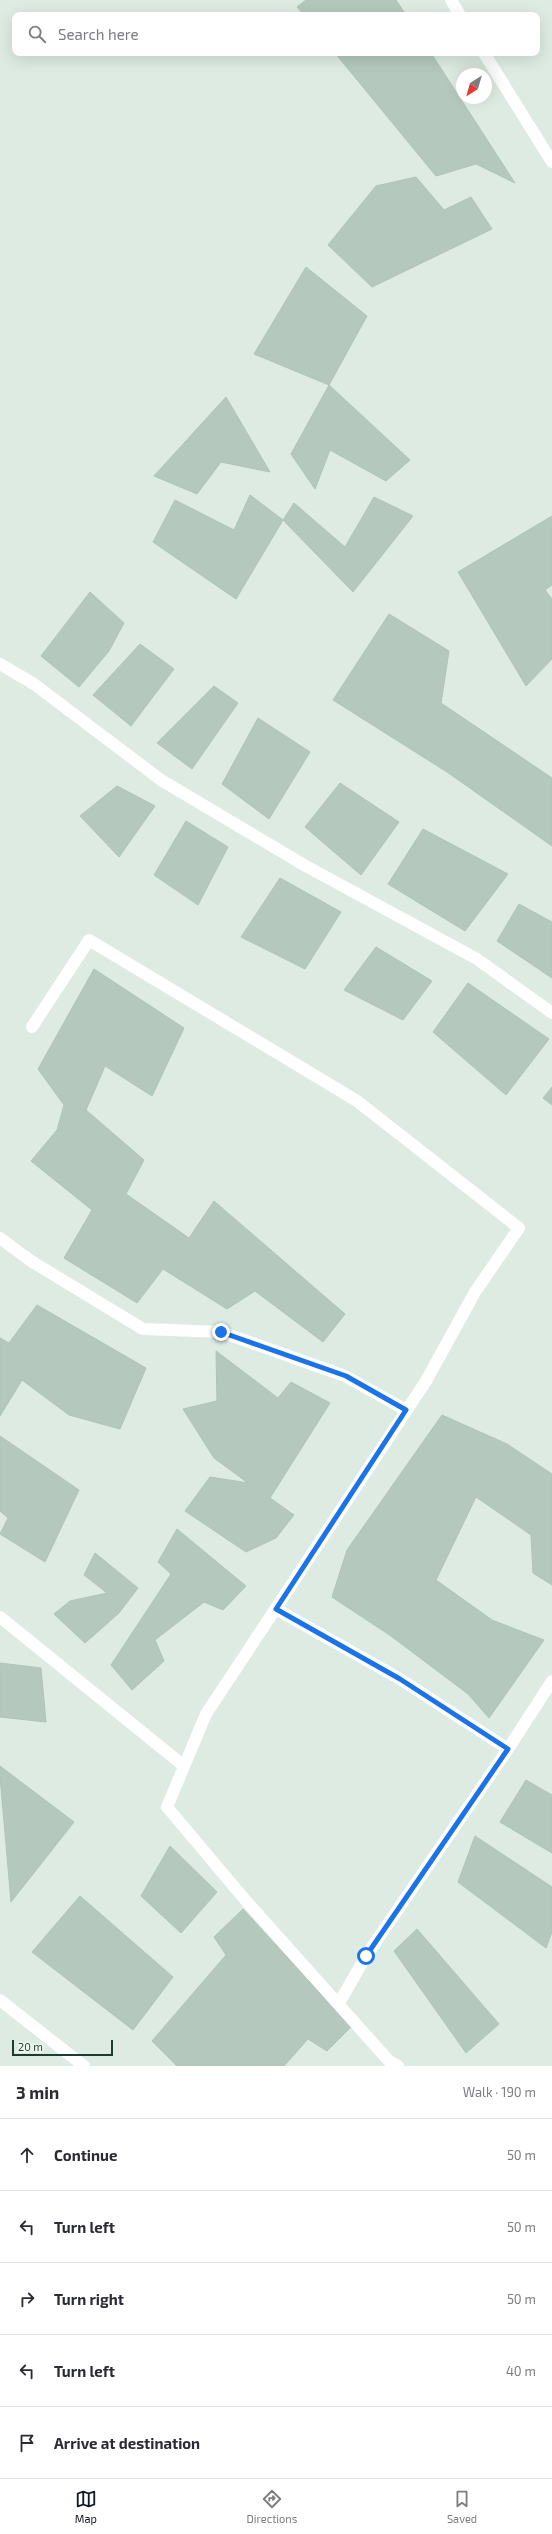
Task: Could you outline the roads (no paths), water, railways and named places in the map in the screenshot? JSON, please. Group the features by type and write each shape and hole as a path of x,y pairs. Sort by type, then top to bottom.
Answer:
{"street":[{"path":"451,0 458,12"},
{"path":"486,56 552,162"},
{"path":"0,664 34,684 161,780 304,865 477,959 552,1013"},
{"path":"32,1027 89,940 358,1101 518,1228 475,1292 426,1381 206,1714 166,1807 247,1902 339,2003 390,2062 398,2066"},
{"path":"0,1238 31,1261 143,1329 221,1332 346,1376 406,1410"},
{"path":"276,1609 400,1679 508,1749"},
{"path":"0,1617 184,1766"},
{"path":"339,2003 366,1956 508,1749 552,1681"},
{"path":"0,2000 84,2066"}]}
